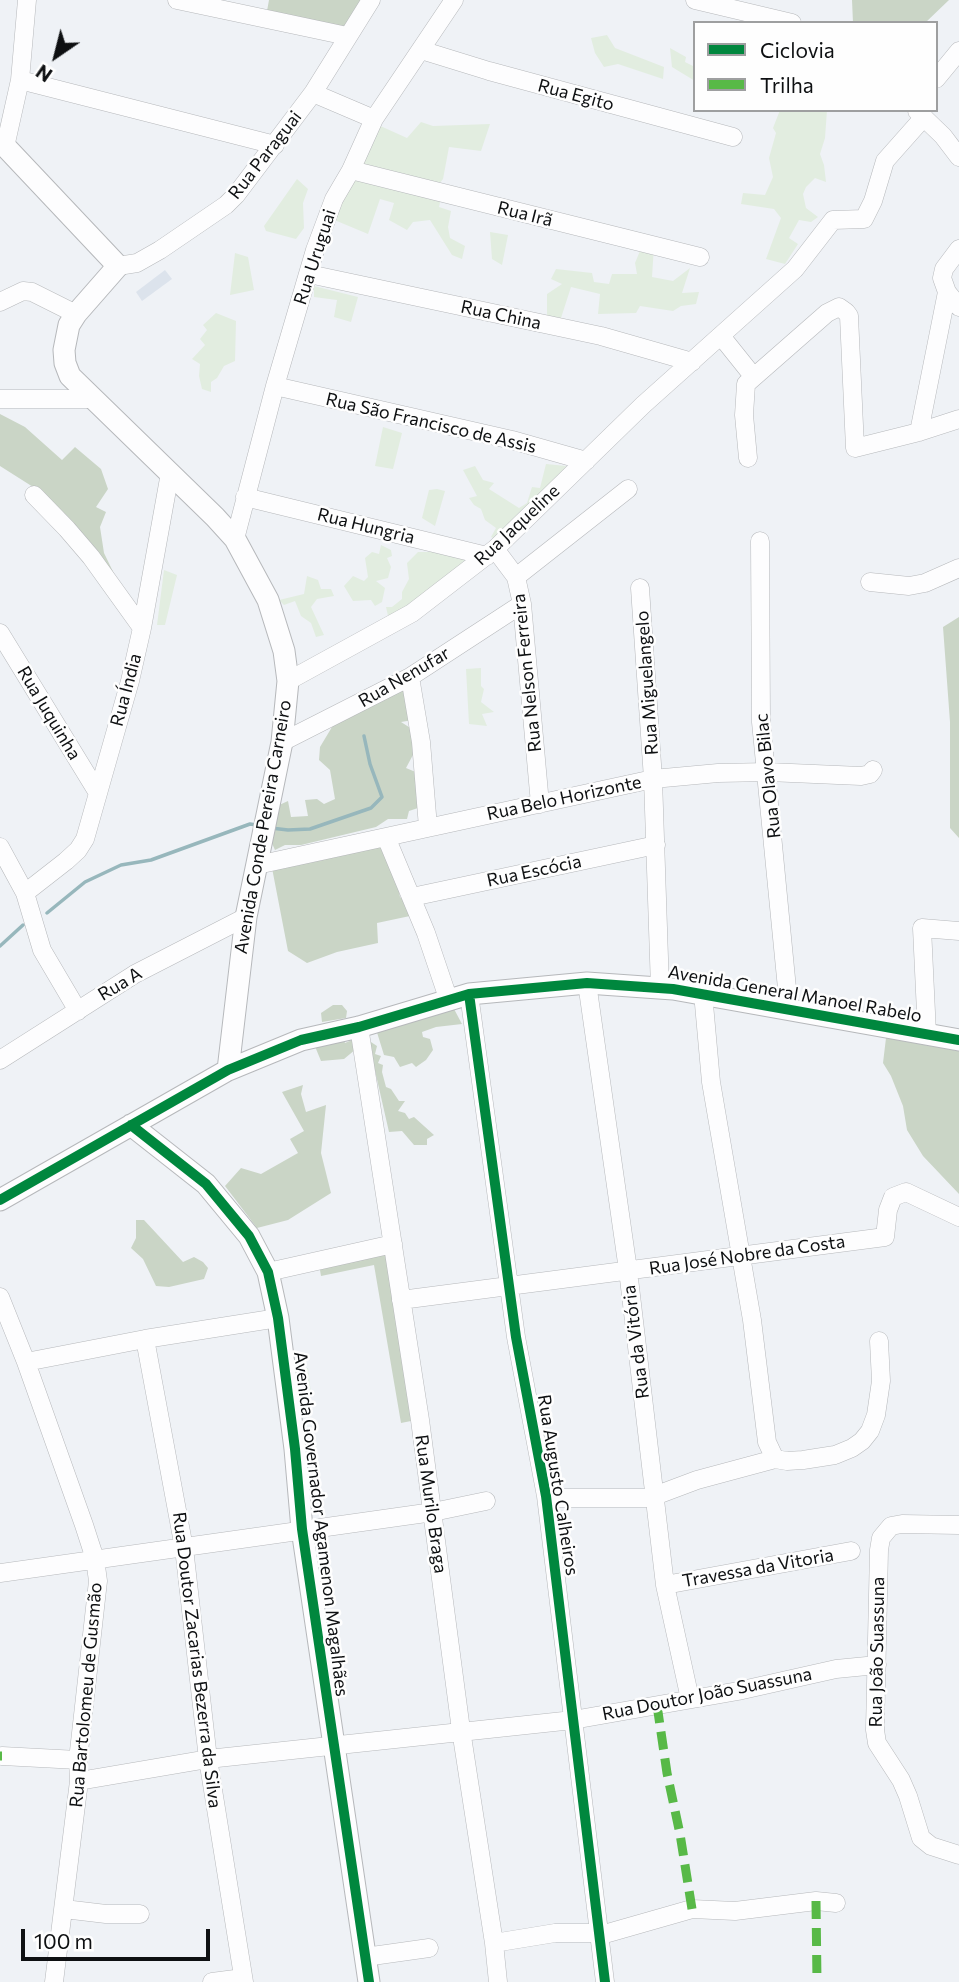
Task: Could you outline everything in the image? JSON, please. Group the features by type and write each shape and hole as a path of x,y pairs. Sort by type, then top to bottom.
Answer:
{"main road":[{"path":"3,144 118,267"},
{"name":"Avenida Conde Pereira Carneiro","path":"118,267 76,314 66,336 65,363 70,376 170,473 234,540 268,600 283,644 288,681 282,742 246,917 228,1070"},
{"name":"Avenida General Manoel Rabelo","path":"0,1200 228,1070 301,1040 359,1027 469,994 587,983 660,988 703,993 959,1040"},
{"name":"Avenida Governador Agamenon Magalhães","path":"131,1125 206,1184 249,1236 268,1272 278,1318 302,1529 332,1747 369,1982"}],"street":[{"path":"3,144 20,80 27,0"},
{"path":"177,0 347,36"},
{"name":"Rua Paraguai","path":"118,267 136,263 226,205 248,181 313,93 371,0"},
{"name":"Rua Uruguai","path":"234,540 275,386 334,199 351,170 374,119 454,0"},
{"path":"695,0 784,21"},
{"name":"Rua Egito","path":"421,50 733,137"},
{"path":"938,77 959,51"},
{"path":"20,80 275,145"},
{"path":"313,93 374,119"},
{"path":"920,114 943,136 959,157"},
{"name":"Rua Jaqueline","path":"288,681 412,613 491,552 692,362 795,269 833,220 864,219 873,201 885,161 920,114"},
{"name":"Rua Irã","path":"351,170 700,257"},
{"path":"959,249 944,269 942,278 947,292 959,307"},
{"name":"Rua China","path":"309,274 601,336 692,362"},
{"path":"0,302 23,291 32,292 76,314"},
{"path":"919,432 947,292"},
{"path":"748,458 744,397 746,384 827,313 839,307 849,316 855,448 959,419"},
{"path":"721,336 753,376"},
{"name":"Rua São Francisco de Assis","path":"275,386 512,440 586,461"},
{"path":"0,399 91,399"},
{"path":"142,628 170,473"},
{"path":"516,577 628,489"},
{"path":"34,495 83,548 142,628"},
{"name":"Rua Hungria","path":"245,497 491,552"},
{"name":"Rua Olavo Bilac","path":"760,541 761,722 768,772 789,1009"},
{"name":"Rua Nelson Ferreira","path":"491,552 516,577 522,604 540,804"},
{"path":"870,582 909,586 925,583 959,568"},
{"name":"Rua Miguelangelo","path":"640,588 653,779 660,988"},
{"name":"Rua Nenufar","path":"282,742 410,677 522,604"},
{"name":"Rua Índia","path":"25,893 78,850 91,826 142,628"},
{"name":"Rua Juquinha","path":"0,633 98,793"},
{"path":"410,677 421,742 428,827"},
{"name":"Rua Belo Horizonte","path":"257,866 653,779 768,772 861,776 870,774 873,770"},
{"path":"386,837 449,1001"},
{"name":"Rua Escócia","path":"411,897 656,845"},
{"path":"0,847 6,873 25,893 42,950 78,1011"},
{"name":"Rua A","path":"0,1060 135,974 246,917"},
{"path":"928,1034 922,928 959,931"},
{"name":"Rua da Vitória","path":"587,983 628,1270 665,1585 690,1699"},
{"path":"703,993 711,1082 756,1343 767,1442 775,1459"},
{"name":"Rua Augusto Calheiros","path":"469,994 522,1373 547,1499 605,1982"},
{"name":"Rua Murilo Braga","path":"359,1027 433,1512 461,1731 495,1943 498,1982"},
{"name":"Rua José Nobre da Costa","path":"401,1300 885,1237 888,1210 893,1197 906,1192 959,1217"},
{"path":"268,1272 393,1244"},
{"name":"Rua Bartolomeu de Gusmão","path":"0,1297 26,1362 95,1559 98,1581 78,1760 79,1781 54,1982"},
{"path":"26,1362 145,1339 278,1318"},
{"name":"Rua Doutor Zacarias Bezerra da Silva","path":"145,1339 184,1548 208,1759 243,1980"},
{"path":"547,1499 649,1498 697,1480 775,1459 787,1461 835,1455 862,1441 870,1431 880,1400 880,1341"},
{"path":"0,1573 433,1512 486,1502"},
{"name":"Rua João Suassuna","path":"959,1525 891,1526 881,1538 875,1730 882,1753 901,1780 921,1838 930,1846 959,1855"},
{"name":"Travessa da Vitoria","path":"665,1585 851,1552"},
{"name":"Rua Doutor João Suassuna","path":"79,1781 208,1759 573,1720 816,1673 877,1665"},
{"path":"2,1756 78,1760"},
{"path":"495,1943 555,1933 600,1934 620,1931 692,1909 735,1911 816,1901 836,1903"},
{"path":"64,1909 106,1914 140,1914"},
{"path":"365,1957 429,1948"},
{"path":"212,1982 243,1980"}],"shaded area":[{"path":"607,35 615,48 664,67 663,79 618,64 604,67 595,53 591,38"},
{"path":"670,48 686,57 685,62 693,66 693,80 672,67"},
{"path":"779,112 827,112 825,138 820,154 826,182 815,178 803,194 806,208 818,217 811,222 799,220 789,238 798,244 785,264 766,259 781,218 774,209 741,204 743,193 765,195 773,177 769,158 776,133 773,128"},
{"path":"421,122 433,126 490,124 481,151 449,147 443,179 436,188 359,165 376,124 407,138"},
{"path":"352,175 441,198 439,207 451,211 448,227 450,238 465,246 462,259 452,255 430,220 413,222 407,230 389,220 394,203 380,199 368,234 332,219"},
{"path":"297,179 308,189 303,203 304,228 296,239 266,231 264,226"},
{"path":"490,232 508,235 502,265 492,259"},
{"path":"642,246 654,246 652,277 673,281 690,268 682,293 699,292 696,304 681,306 673,311 640,306 636,313 598,314 600,294 571,287 561,318 547,316 547,294 562,284 551,279 556,269 592,273 594,282 609,284 612,274 637,274 635,263"},
{"path":"235,253 248,257 254,290 230,295"},
{"path":"165,270 172,279 142,301 136,292"},
{"path":"314,286 358,297 351,322 334,317 337,300 314,297"},
{"path":"216,313 236,321 235,361 224,366 217,378 211,382 211,392 202,389 200,364 192,359 205,345 200,339 207,330 203,325"},
{"path":"383,427 402,433 393,469 375,466"},
{"path":"546,464 566,466 562,484 500,542 491,537 496,528 485,520 481,509 469,498 477,496 463,470 475,466 483,480 494,483 489,489 519,508 527,503 532,487 540,488"},
{"path":"429,490 445,491 435,526 422,518"},
{"path":"381,545 391,550 392,556 387,558 391,567 388,578 376,581 385,588 382,602 375,606 371,600 353,601 344,586 353,576 364,581 368,577 365,558 372,552 379,554"},
{"path":"418,552 437,552 464,559 469,571 389,620 386,607 392,607 402,599 402,592 409,579 407,563"},
{"path":"164,570 177,575 165,625 157,625"},
{"path":"307,576 318,580 321,589 331,589 334,596 317,599 311,607 324,635 316,637 311,623 301,616 295,601 284,605 279,600 304,594"},
{"path":"481,668 481,686 484,689 481,702 494,712 482,714 487,726 469,724 466,669"},
{"path":"295,1368 308,1368 311,1394 300,1398"}],"green space":[{"path":"269,0 366,0 344,32 267,11"},
{"path":"852,0 949,0 927,21 853,21"},
{"path":"0,414 25,427 62,460 75,447 101,469 108,489 96,507 106,512 100,527 104,553 119,584 41,492 0,466"},
{"path":"959,617 959,838 950,828 950,722 943,627"},
{"path":"410,684 413,720 401,722 423,736 406,768 418,773 418,808 409,811 407,819 388,819 376,827 301,845 285,845 275,850 270,839 277,806 288,801 291,817 308,816 305,800 317,799 324,804 335,799 330,770 319,760 320,747 335,722"},
{"path":"377,838 397,880 400,897 406,901 410,916 377,923 378,943 337,952 307,963 288,951 272,868"},
{"path":"333,1005 342,1005 347,1011 346,1018 322,1022 321,1013"},
{"path":"454,1009 462,1024 436,1027 422,1032 423,1037 430,1039 433,1050 426,1060 416,1067 412,1063 400,1067 394,1057 384,1055 375,1026"},
{"path":"342,1035 345,1043 352,1040 356,1049 344,1059 321,1061 314,1044"},
{"path":"886,1038 959,1051 959,1194 923,1156 907,1130 903,1106 883,1063"},
{"path":"368,1040 377,1046 375,1054 381,1056 378,1063 383,1065 386,1087 391,1089 399,1101 405,1101 398,1111 405,1113 409,1119 414,1117 434,1135 427,1139 427,1145 414,1145 402,1131 389,1132"},
{"path":"303,1085 301,1094 306,1112 326,1105 321,1153 331,1193 288,1220 257,1228 225,1186 241,1168 261,1174 298,1153 290,1139 304,1131 282,1092"},
{"path":"136,1220 144,1220 183,1262 194,1257 203,1262 208,1268 204,1279 169,1287 156,1286 143,1259 131,1248 136,1238"},
{"path":"389,1247 411,1421 401,1423 374,1265 321,1276 319,1264"}],"waterway":[{"path":"271,828 310,829 371,808 382,797 370,764 364,736"},
{"path":"47,913 85,882 121,865 151,860 250,824 256,825"},
{"path":"0,946 23,925"}],"marked path":[{"path":"657,1705 692,1909"},
{"path":"816,1901 817,1982"}],"cycle path":[{"path":"0,1200 228,1070 301,1040 359,1027 469,994 587,983 673,989 959,1040"},
{"path":"469,994 516,1337 546,1496 605,1982"},
{"path":"131,1125 206,1184 249,1236 268,1272 278,1318 302,1529 369,1982"}]}
